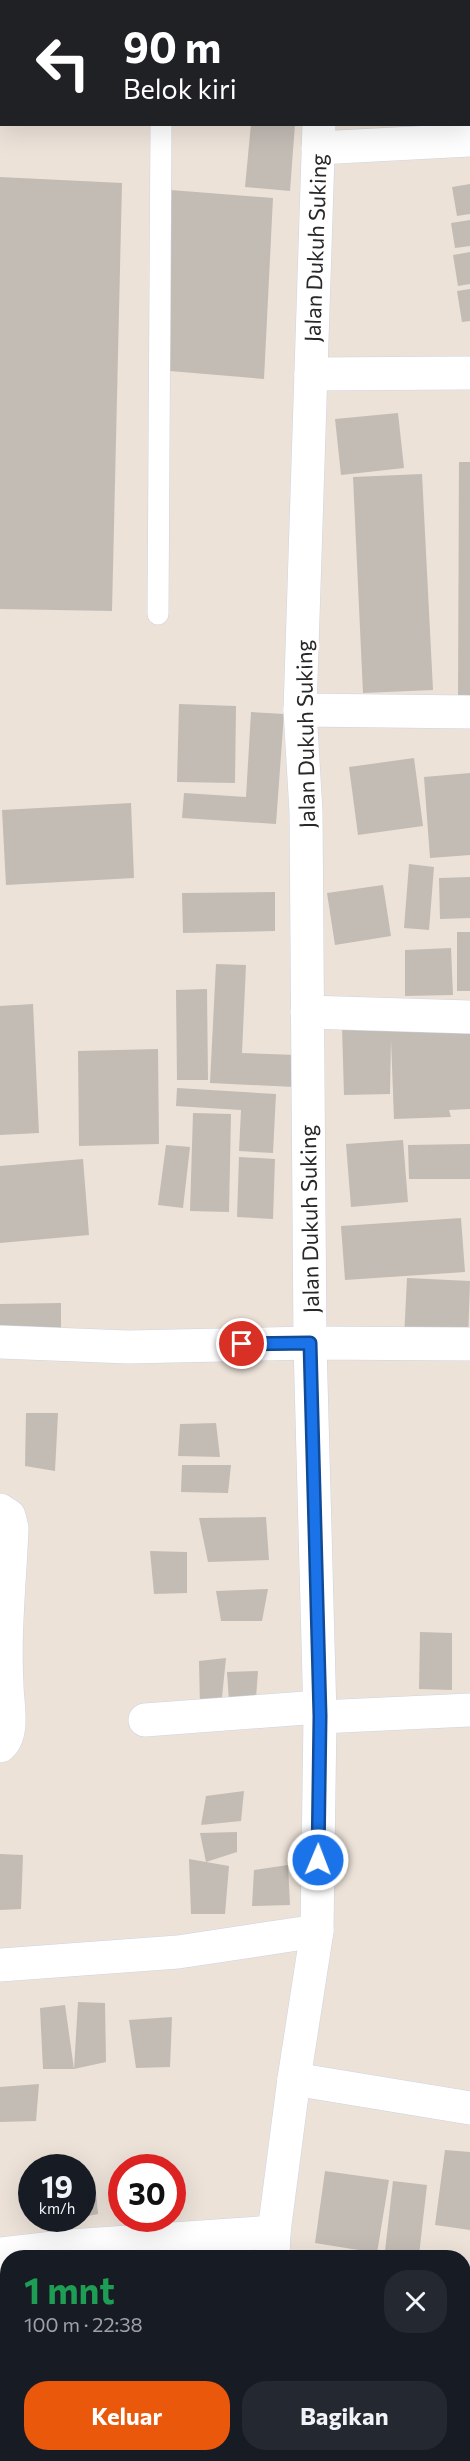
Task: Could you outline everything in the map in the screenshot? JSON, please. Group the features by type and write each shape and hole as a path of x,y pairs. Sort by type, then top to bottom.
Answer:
{"street":[{"path":"318,136 470,140"},
{"name":"Jalan Dukuh Suking","path":"273,2245 294,2079 317,1931 320,1712 310,1343 306,812 300,710 318,136"},
{"path":"311,374 470,373"},
{"path":"300,710 470,712"},
{"path":"308,1012 470,1017"},
{"path":"0,1342 128,1347 310,1343 470,1344"},
{"path":"0,1510 9,1516 12,1528 6,1665 8,1732 4,1743 0,1746"},
{"path":"145,1720 320,1712 470,1710"},
{"path":"0,1965 178,1952 317,1931"},
{"path":"294,2079 470,2108"},
{"path":"35,2250 70,2246 273,2245"}],"lane":[{"path":"159,614 161,126"}],"building":[{"path":"251,126 295,126 290,191 245,187"},
{"path":"0,177 122,183 112,611 0,609"},
{"path":"470,184 470,214 457,216 452,187"},
{"path":"171,190 273,198 264,379 170,371"},
{"path":"470,220 470,246 455,248 451,223"},
{"path":"470,252 470,284 458,286 453,255"},
{"path":"470,289 470,321 462,322 457,291"},
{"path":"398,413 404,468 341,475 335,419"},
{"path":"459,462 470,462 470,698 458,698"},
{"path":"422,474 433,690 363,693 353,477"},
{"path":"179,704 236,706 235,783 177,782"},
{"path":"251,712 284,714 276,824 182,818 184,793 246,797"},
{"path":"414,758 423,826 358,835 349,767"},
{"path":"470,773 470,855 430,858 424,777"},
{"path":"131,803 134,878 6,885 2,810"},
{"path":"409,864 434,867 429,930 404,928"},
{"path":"470,877 470,918 440,919 439,878"},
{"path":"383,885 391,936 335,945 327,893"},
{"path":"275,892 275,931 183,933 182,893"},
{"path":"457,932 470,932 470,991 457,991"},
{"path":"451,948 453,995 405,996 405,950"},
{"path":"216,964 246,965 242,1053 296,1055 294,1087 210,1083"},
{"path":"207,989 208,1080 177,1080 176,990"},
{"path":"33,1004 39,1133 0,1135 0,1006"},
{"path":"470,1025 470,1109 449,1110 451,1117 394,1119 391,1040 390,1094 344,1095 342,1027"},
{"path":"158,1049 159,1144 79,1146 78,1051"},
{"path":"177,1088 276,1094 273,1153 239,1151 241,1110 176,1106"},
{"path":"193,1113 231,1114 229,1212 190,1211"},
{"path":"403,1140 408,1202 351,1207 346,1144"},
{"path":"470,1144 470,1179 409,1179 408,1145"},
{"path":"166,1145 190,1147 183,1208 158,1205"},
{"path":"239,1157 275,1159 273,1219 237,1217"},
{"path":"83,1159 89,1235 0,1243 0,1166"},
{"path":"461,1218 465,1272 345,1280 341,1226"},
{"path":"407,1278 470,1281 468,1341 404,1338"},
{"path":"61,1303 61,1336 0,1337 0,1304"},
{"path":"26,1413 58,1413 55,1471 25,1466"},
{"path":"216,1423 220,1457 178,1456 180,1424"},
{"path":"182,1465 231,1465 228,1493 181,1492"},
{"path":"266,1517 269,1560 208,1562 199,1518"},
{"path":"150,1551 187,1552 187,1593 154,1594"},
{"path":"268,1589 262,1621 221,1621 216,1591"},
{"path":"420,1632 452,1633 452,1690 419,1689"},
{"path":"226,1658 221,1707 200,1707 199,1661"},
{"path":"258,1671 256,1698 229,1701 227,1672"},
{"path":"244,1791 241,1821 201,1825 206,1796"},
{"path":"237,1832 237,1852 206,1862 200,1833"},
{"path":"0,1854 23,1855 21,1909 0,1910"},
{"path":"189,1859 229,1866 225,1914 191,1914"},
{"path":"288,1865 290,1905 252,1906 254,1870"},
{"path":"78,2002 105,2003 106,2062 74,2069"},
{"path":"65,2005 74,2069 43,2069 40,2008"},
{"path":"172,2017 170,2067 136,2068 129,2020"},
{"path":"39,2084 36,2121 0,2122 0,2087"},
{"path":"445,2150 470,2152 470,2230 435,2225"},
{"path":"325,2171 389,2180 377,2250 358,2250 315,2243"},
{"path":"393,2181 427,2185 420,2250 385,2250"}],"route":[{"path":"242,1344 310,1343 320,1716 318,1860"}]}
